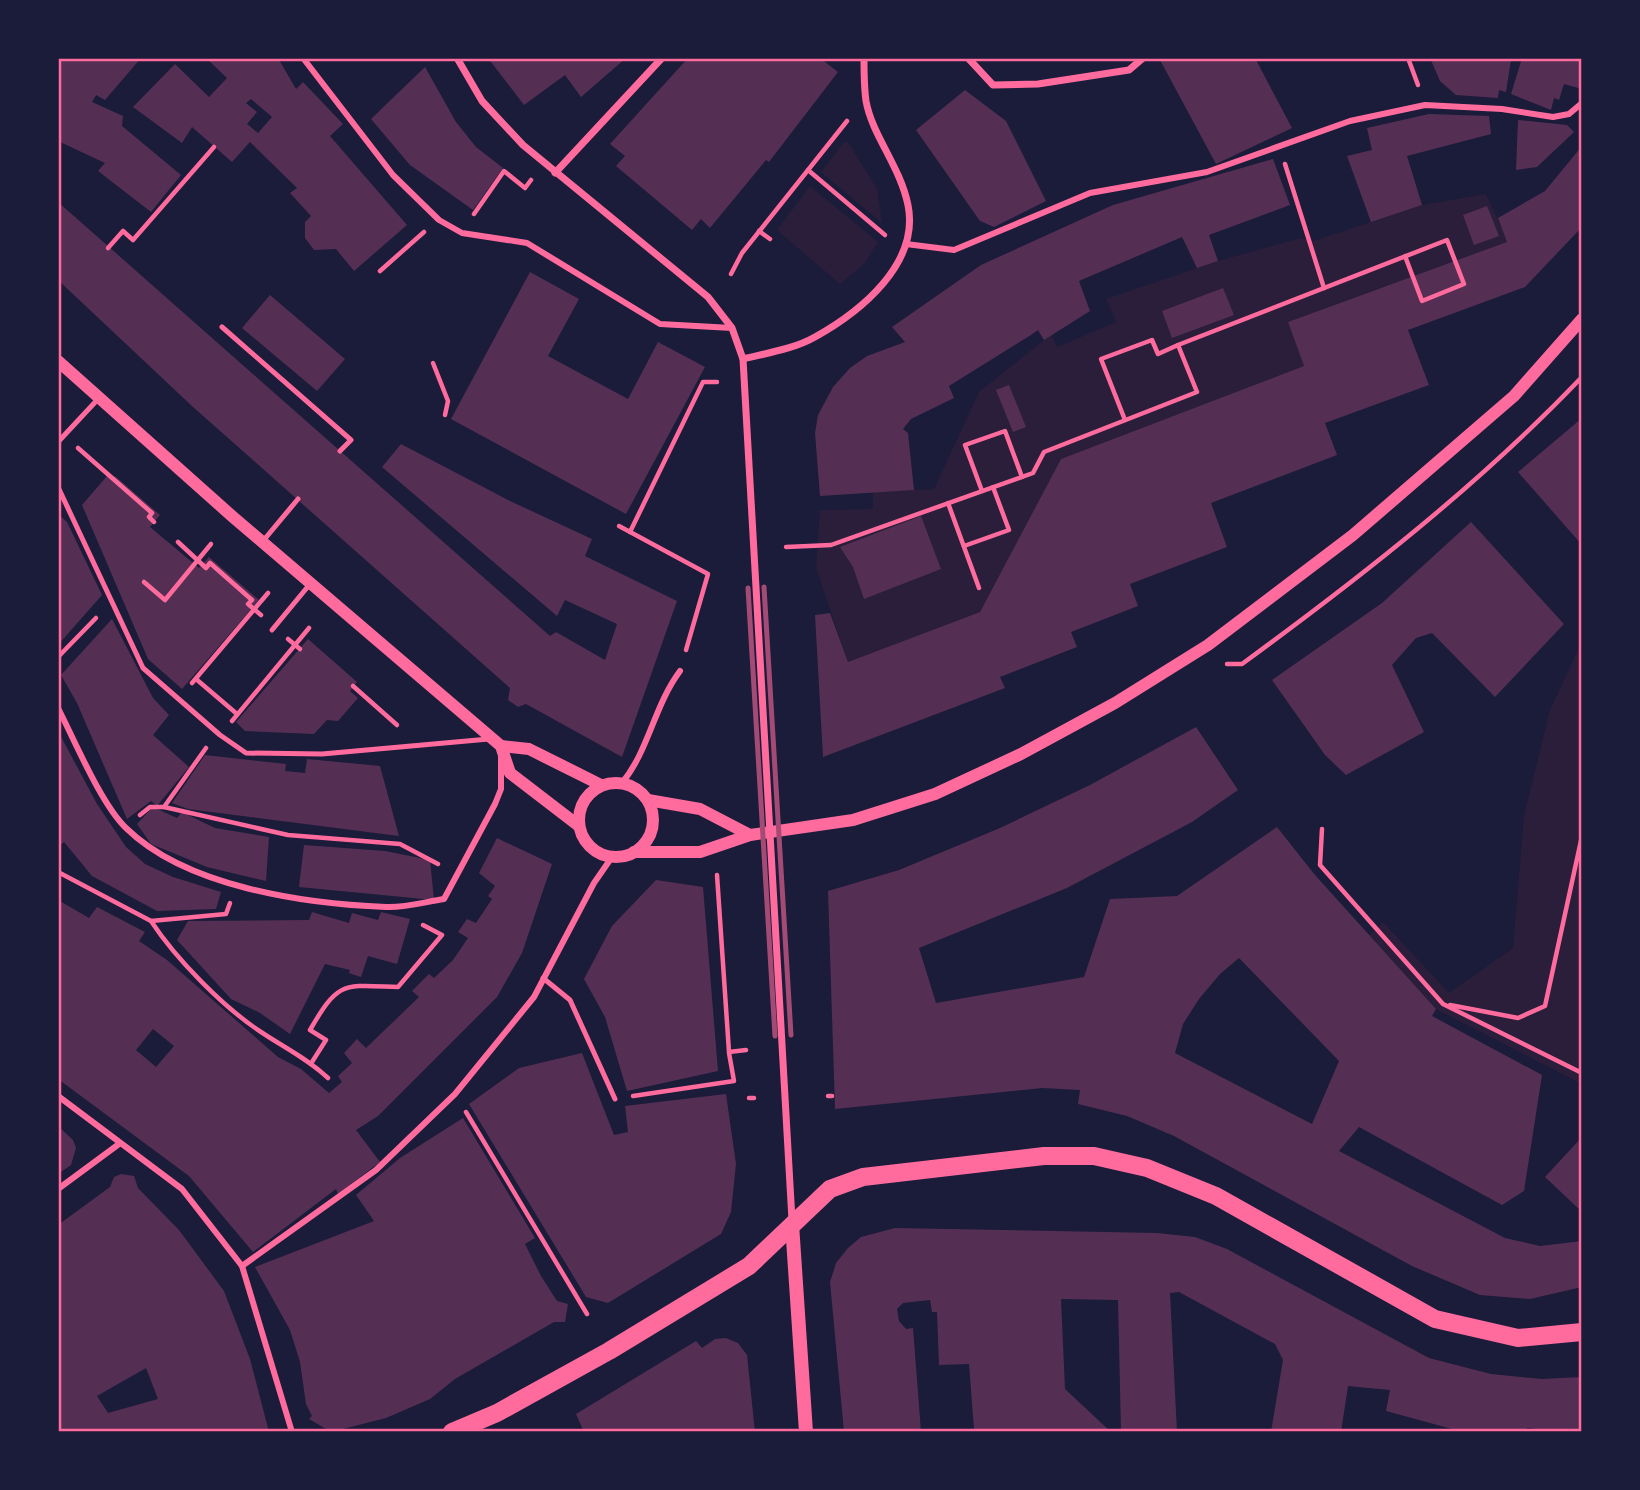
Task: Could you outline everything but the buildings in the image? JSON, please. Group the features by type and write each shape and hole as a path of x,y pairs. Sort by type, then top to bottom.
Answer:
{"main road":[{"path":"452,1432 497,1413 668,1316 749,1266 830,1189 863,1177 1044,1156 1094,1157 1147,1168 1216,1196 1435,1319 1518,1338 1582,1332"},
{"path":"792,1224 806,1432"}],"street":[{"path":"303,58 393,176 439,220 462,233 527,243 660,324 732,328"},
{"path":"457,58 482,101 555,173 708,298 732,328 743,359 792,1224"},
{"path":"555,173 662,58"},
{"path":"743,359 814,338 854,311 888,279 906,244 909,208 897,166 866,102 864,58"},
{"path":"968,58 993,85 1038,84 1129,70 1143,58"},
{"path":"906,244 954,250 1090,193 1207,172 1350,121 1425,105 1502,109 1553,117 1569,114 1582,103"},
{"path":"58,361 497,742 510,773 579,827 590,848 612,857 635,852 701,852 750,835 853,820 935,793 1021,754 1115,703 1261,608 1454,450 1514,396 1582,319"},
{"path":"622,783 637,765 666,691 680,671"},
{"path":"58,708 93,777 125,828 169,859 237,888 388,908 444,899 501,789 497,742"},
{"path":"497,742 529,749 601,785 622,783 632,786 648,800 700,809 750,835"},
{"path":"579,827 583,802 601,785"},
{"path":"635,852 644,845 653,824 648,800"},
{"path":"242,1266 376,1170 455,1094 534,997 594,883 612,857"},
{"path":"58,1096 182,1189 242,1266 292,1432"},
{"path":"58,1189 119,1144"}],"lane":[{"path":"222,327 351,440 340,451"},
{"path":"58,442 99,398"},
{"path":"58,487 143,668 217,733 246,753 322,754 418,743 446,745 497,742"},
{"path":"263,541 298,499"},
{"path":"272,630 311,582"},
{"path":"543,978 570,1000 615,1099"}],"path":[{"path":"1408,58 1425,105"},
{"path":"731,274 742,253 847,121"},
{"path":"1280,146 1324,288"},
{"path":"108,248 123,231 133,240 214,147"},
{"path":"808,170 886,235 906,244"},
{"path":"489,189 504,171 525,188 531,180"},
{"path":"380,271 439,220"},
{"path":"759,231 769,239"},
{"path":"1125,420 1101,359 1152,340 1158,354 1178,345 1405,256 1447,240 1464,284 1422,300 1405,256"},
{"path":"786,547 831,545 1033,473 1044,452 1197,392 1178,345"},
{"path":"433,363 448,401 445,415"},
{"path":"1180,663 1242,664 1326,603 1401,541 1517,442 1582,377"},
{"path":"632,534 703,382 717,382"},
{"path":"982,491 965,445 975,441 1005,431 1022,477"},
{"path":"64,436 152,513 149,517 154,522"},
{"path":"964,546 1009,530 993,487"},
{"path":"948,503 979,588"},
{"path":"619,526 708,574 692,628"},
{"path":"178,542 206,568 210,564 252,600 248,604 253,608"},
{"path":"144,582 165,600 211,544"},
{"path":"237,715 194,681 268,593"},
{"path":"58,657 105,610"},
{"path":"232,720 309,628"},
{"path":"354,686 418,743"},
{"path":"164,807 217,733"},
{"path":"125,828 150,807 164,807 288,835 400,844 456,874"},
{"path":"1322,829 1320,865 1443,1004 1582,1073"},
{"path":"1443,1004 1518,1018 1545,1006 1582,835"},
{"path":"58,872 151,921 174,956 259,1031 312,1062 328,1079"},
{"path":"615,1099 734,1081 729,1052 717,875"},
{"path":"151,921 226,914 237,888"},
{"path":"312,1062 326,1040 310,1030 329,996 353,985 398,987 442,935"},
{"path":"729,1052 746,1050"},
{"path":"455,1094 587,1314"}],"shaded area":[{"path":"844,142 848,142 877,189 882,223 821,172"},
{"path":"810,186 878,242 864,264 840,284 777,230"},
{"path":"1486,194 1508,241 1408,330 1391,284 1288,322 1304,366 1061,459 980,612 848,662 816,568 820,510 873,509 873,492 934,489 979,392 1044,340 1051,335 1057,347 1116,322 1106,299 1218,261 1300,238 1313,241 1422,205"},
{"path":"1582,641 1582,1084 1436,1009 1369,935 1383,922 1449,993 1513,948 1524,816 1550,710"}],"railway":[{"path":"764,587 791,1035"},
{"path":"748,588 775,1036"}]}
